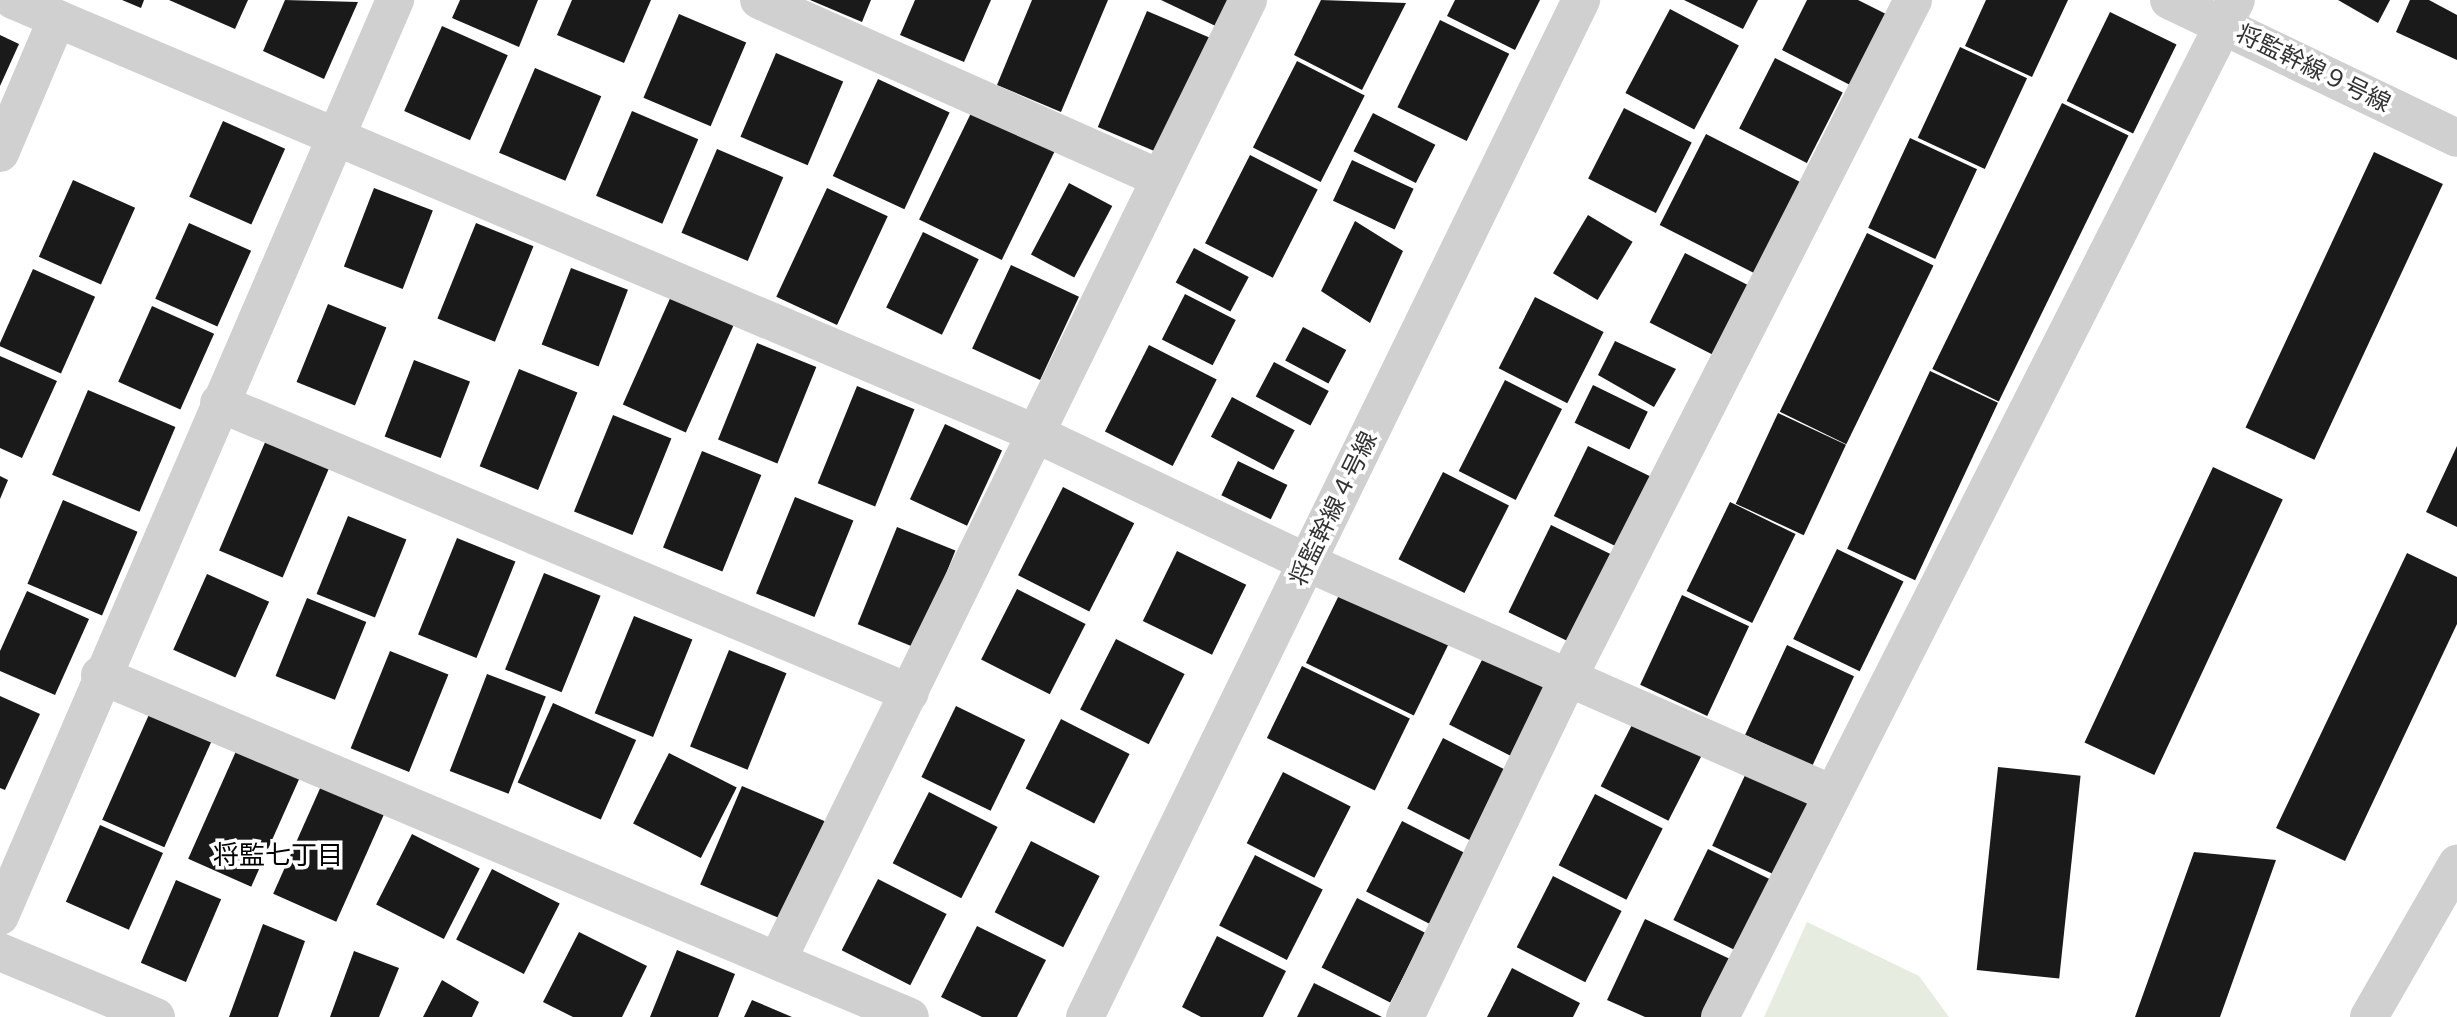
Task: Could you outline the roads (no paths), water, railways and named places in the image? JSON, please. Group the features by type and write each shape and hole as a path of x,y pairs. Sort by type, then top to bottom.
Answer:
{"street":[{"path":"13,0 334,139 1032,432 1308,563 1830,793"},
{"path":"0,916 100,675 395,0"},
{"path":"759,0 1159,178"},
{"path":"778,959 910,693 1032,432 1248,0"},
{"name":"将監幹線４号線","path":"1085,1017 1581,0"},
{"path":"1405,1017 1569,678 1913,0"},
{"name":"将監幹線９号線","path":"2169,0 2230,13 2457,138"},
{"path":"1720,1017 1830,793 2230,13"},
{"path":"0,153 57,19"},
{"path":"219,403 910,693"},
{"path":"100,675 910,1017"},
{"path":"2369,1017 2457,864"},
{"path":"0,952 156,1017"}],"district":[{"name":"将監七丁目","path":"278,856"}]}
